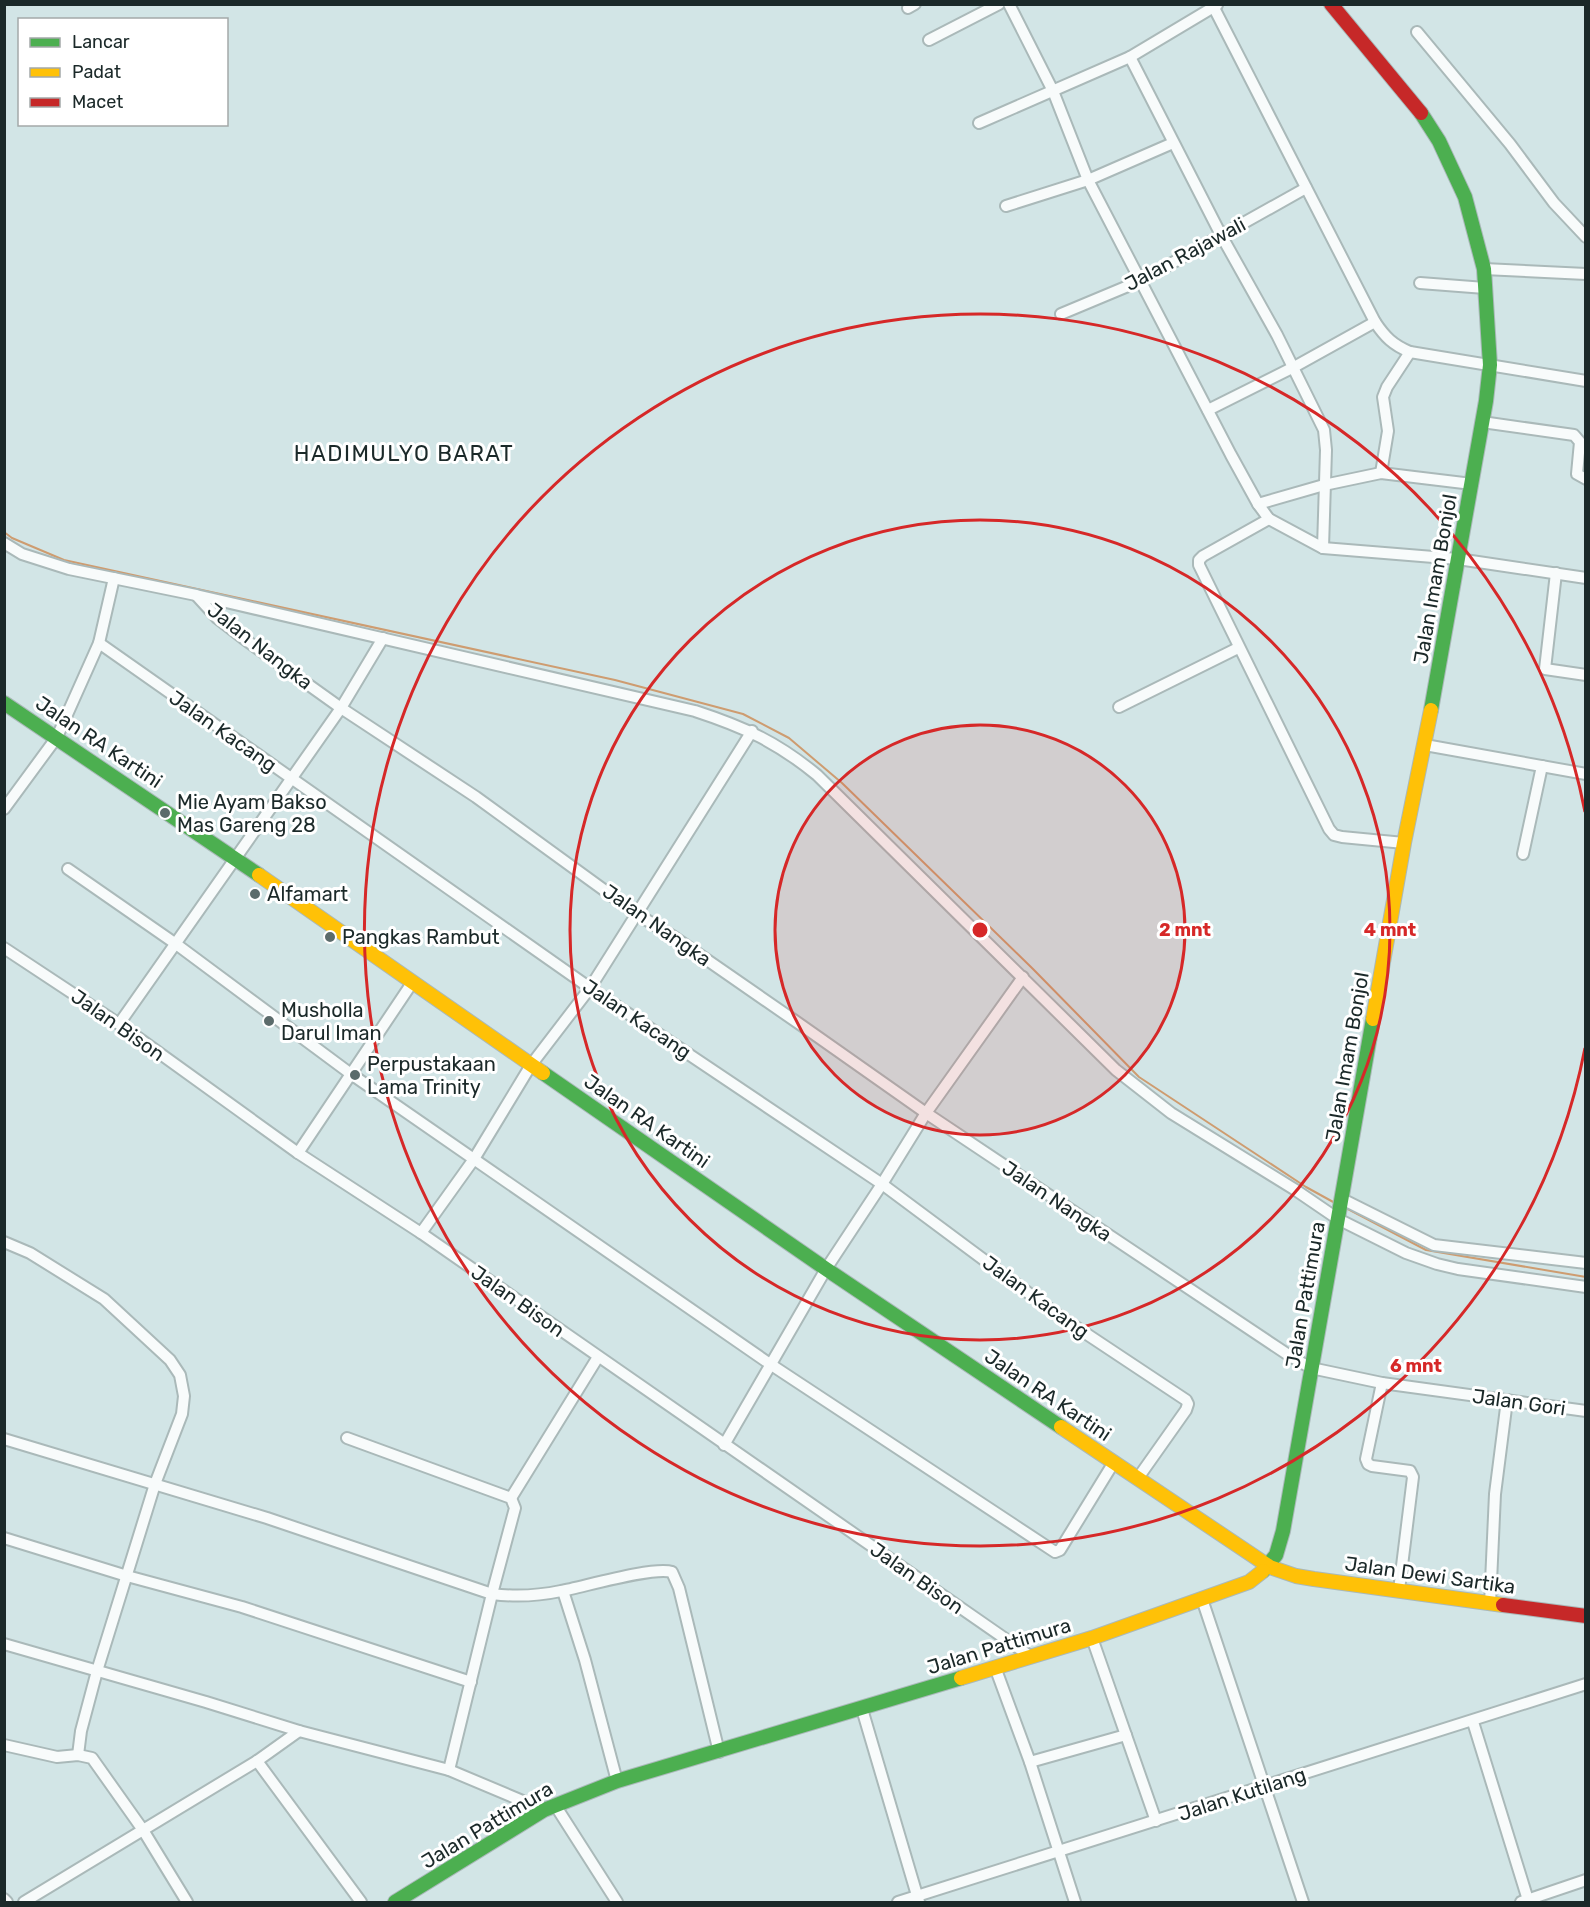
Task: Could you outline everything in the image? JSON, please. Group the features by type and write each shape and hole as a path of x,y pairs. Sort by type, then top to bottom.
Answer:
{"main road":[{"name":"Jalan Imam Bonjol","path":"1331,4 1407,94 1434,133 1465,197 1484,269 1490,365 1472,484 1425,745 1404,843 1342,1199"},
{"name":"Jalan RA Kartini","path":"4,703 236,859 826,1269 1270,1567"},
{"name":"Jalan Pattimura","path":"395,1902 549,1808 617,1781 1092,1638 1249,1582 1270,1567 1282,1538 1342,1199"},
{"name":"Jalan Dewi Sartika","path":"1270,1567 1296,1576 1586,1616"}],"street":[{"path":"929,40 999,4"},
{"path":"1009,4 1053,91 1088,180 1258,504 1269,519 1323,548 1458,559 1586,578"},
{"path":"979,123 1130,57 1214,6 1376,322 1393,344 1410,352 1586,381"},
{"path":"1417,32 1510,144 1554,202 1586,237"},
{"path":"1130,57 1221,235 1294,367 1324,430 1326,450 1323,548"},
{"path":"1006,206 1088,180 1173,143"},
{"name":"Jalan Rajawali","path":"1060,314 1140,281 1306,188"},
{"path":"1484,269 1586,274"},
{"path":"1420,283 1485,288"},
{"path":"1208,410 1294,367 1376,322"},
{"path":"1381,473 1388,431 1383,397 1410,352"},
{"path":"1482,422 1574,435 1580,442 1577,474 1586,479"},
{"path":"1258,504 1324,485 1381,473 1472,484"},
{"path":"1269,519 1203,556 1199,560 1199,565 1329,829 1334,835 1342,837 1404,843"},
{"path":"4,543 22,554 48,564 196,595"},
{"path":"1556,573 1545,669 1586,675"},
{"path":"4,809 57,737 99,643 114,578"},
{"name":"Jalan Nangka","path":"196,595 695,711 752,731 780,747 817,775 1135,1086 1171,1113 1338,1219 1406,1253 1437,1264 1586,1287"},
{"name":"Jalan Nangka","path":"196,595 225,625 341,708 476,797 637,914 782,1011 926,1113 1281,1351 1311,1368"},
{"path":"119,1024 341,708 383,638"},
{"name":"Jalan Kacang","path":"99,643 591,988 882,1184 1058,1315 1186,1400 1188,1404 1186,1410 1138,1478"},
{"path":"1119,707 1238,648"},
{"path":"421,1233 474,1159 531,1065 591,988 685,842 752,731"},
{"path":"1425,745 1586,774"},
{"path":"1523,854 1542,766"},
{"path":"68,869 176,944 351,1074 770,1364 1055,1552 1060,1550 1114,1462"},
{"name":"Jalan Bison","path":"4,948 119,1024 298,1153 421,1233 1030,1656"},
{"path":"724,1445 826,1269 926,1113 1023,977"},
{"path":"298,1153 412,983"},
{"path":"1342,1199 1434,1245 1586,1263"},
{"path":"4,1242 30,1253 104,1299 170,1360 180,1375 184,1396 182,1414 155,1484 97,1671 81,1731 78,1755"},
{"path":"511,1498 598,1357"},
{"name":"Jalan Gori","path":"1311,1368 1382,1383 1586,1411"},
{"path":"1382,1383 1366,1458 1372,1467 1410,1471 1413,1477 1399,1590"},
{"path":"1490,1604 1495,1494 1507,1400"},
{"path":"347,1438 511,1498 515,1508 449,1770"},
{"path":"4,1439 267,1518 492,1594 527,1596 563,1591 634,1575 666,1570 672,1572 679,1588 719,1752"},
{"path":"4,1538 127,1576 242,1607 471,1682"},
{"path":"563,1591 585,1660 617,1781"},
{"path":"1202,1599 1303,1902"},
{"path":"1092,1638 1156,1821"},
{"path":"4,1644 299,1731 449,1770 549,1808 617,1902"},
{"path":"995,1667 1030,1762 1075,1902"},
{"name":"Jalan Kutilang","path":"898,1902 919,1900 1264,1786 1473,1722 1586,1684"},
{"path":"862,1709 919,1900"},
{"path":"1473,1722 1524,1901 1586,1880"},
{"path":"24,1902 256,1761 299,1731"},
{"path":"1030,1762 1126,1735"},
{"path":"4,1745 57,1757 78,1755 92,1758 143,1830 187,1902"},
{"path":"256,1761 361,1902"}],"waterway":[{"path":"4,532 12,538 64,560 615,680 743,714 789,738 842,783 1033,969 1139,1077 1306,1187 1335,1203"},
{"path":"1346,1208 1426,1250 1586,1277"}],"traffic: fast":[{"path":"1421,113 1439,141 1465,197 1484,269 1490,365 1486,401 1431,710"},
{"path":"4,703 259,875"},
{"path":"1263,1571 1276,1555 1283,1531 1373,1019"},
{"path":"543,1073 826,1269 1061,1427"},
{"path":"395,1902 544,1810 617,1781 961,1678"}],"traffic: slow":[{"path":"1373,1019 1404,843 1431,710"},
{"path":"259,875 543,1073"},
{"path":"1061,1427 1270,1567 1296,1576 1314,1579 1503,1605"},
{"path":"961,1678 1092,1638 1249,1582 1263,1571"}],"traffic: jam":[{"path":"1331,4 1421,113"},
{"path":"1503,1605 1586,1616"}],"place":[{"name":"Mie Ayam Bakso Mas Gareng 28","path":"165,813"},
{"name":"Alfamart","path":"255,894"},
{"name":"Pangkas Rambut","path":"330,937"},
{"name":"Musholla Darul Iman","path":"269,1021"},
{"name":"Perpustakaan Lama Trinity","path":"355,1075"}],"district":[{"name":"HADIMULYO BARAT","path":"404,453"}]}
